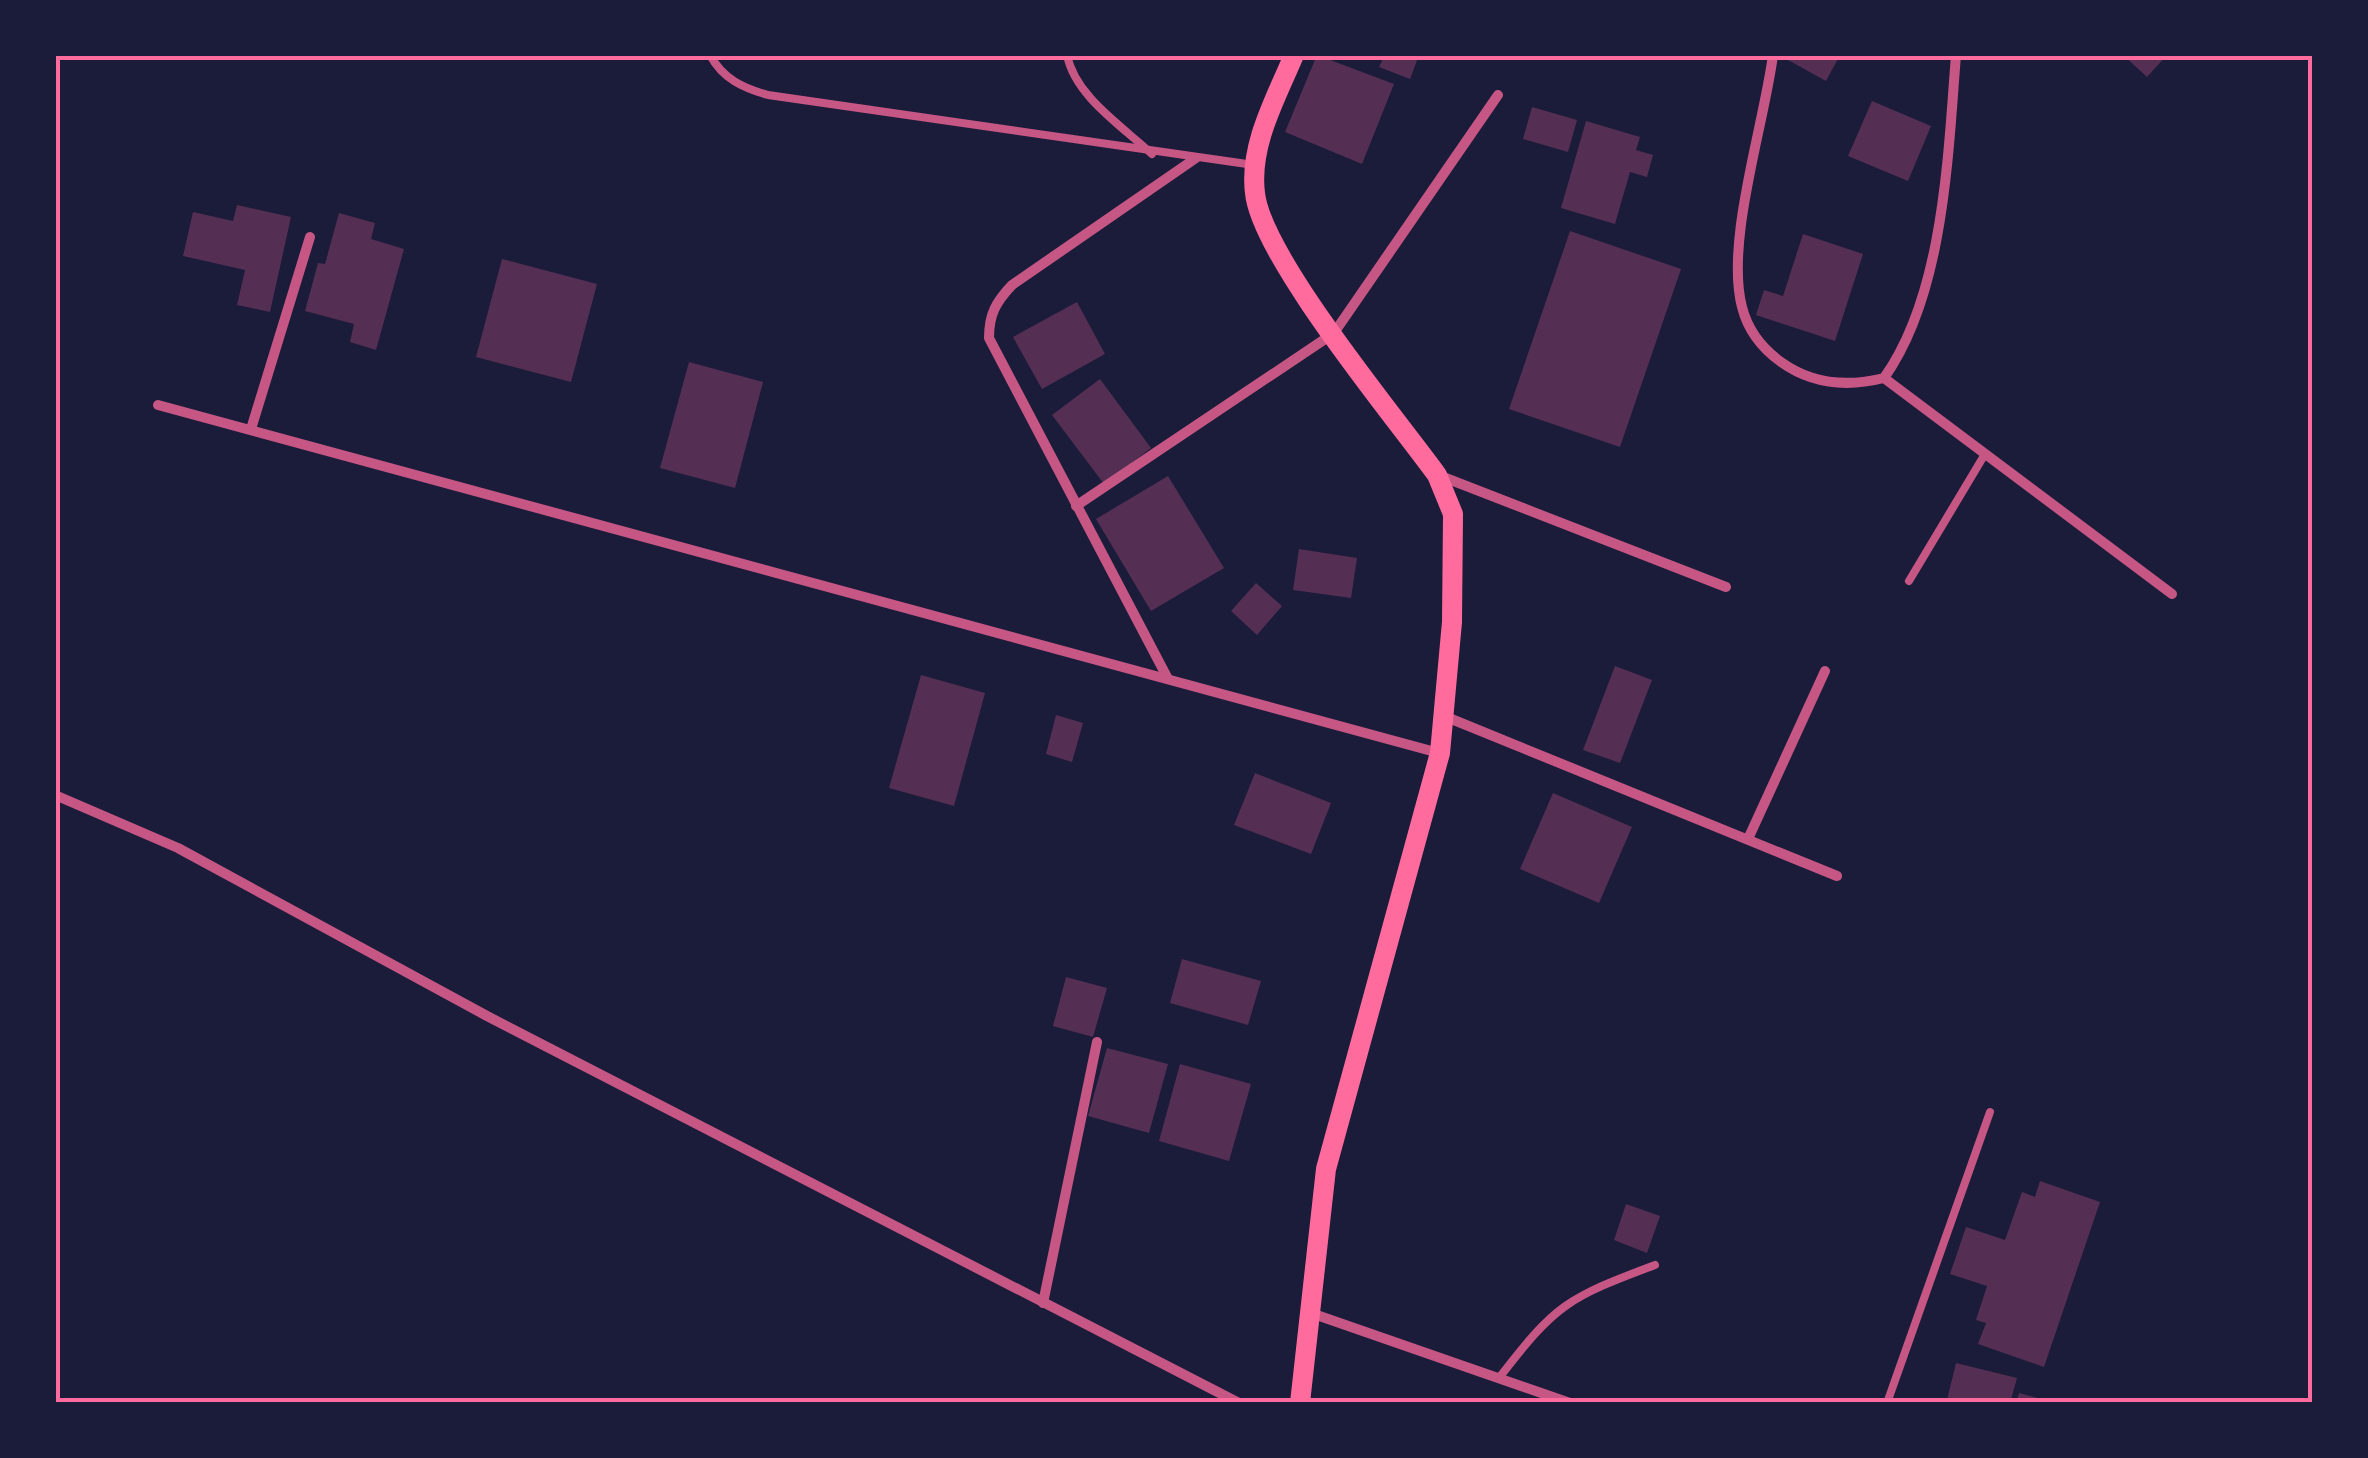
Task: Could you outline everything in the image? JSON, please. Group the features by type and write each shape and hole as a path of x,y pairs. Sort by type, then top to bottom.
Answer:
{"main road":[{"path":"1294,55 1261,132 1254,194 1278,254 1437,475 1453,514 1452,622 1440,753 1326,1169 1307,1312 1300,1403"}],"street":[{"path":"1773,55 1739,243 1742,307 1762,348 1798,374 1850,386 1884,378 1900,355 1912,325 1943,206 1956,55"},
{"path":"1076,506 1334,333 1498,95"},
{"path":"1168,677 989,338 989,319 996,301 1012,285 1196,158"},
{"path":"251,429 310,237"},
{"path":"1884,378 2172,594"},
{"path":"158,406 1440,753"},
{"path":"1437,475 1726,587"},
{"path":"1748,840 1825,671"},
{"path":"1444,716 1837,876"},
{"path":"55,795 178,848 487,1016 1239,1403"},
{"path":"1043,1303 1097,1042"},
{"path":"1307,1312 1570,1403"}],"lane":[{"path":"710,55 716,67 739,86 768,96 1152,154 1258,166"},
{"path":"1067,55 1070,72 1090,96 1152,154"},
{"path":"1909,580 1984,454"},
{"path":"1887,1403 1990,1112"},
{"path":"1499,1378 1560,1306 1581,1293 1655,1265"}],"building":[{"path":"1317,55 1394,84 1362,164 1285,132"},
{"path":"1385,55 1419,55 1410,79 1379,67"},
{"path":"1791,55 1840,55 1826,81 1788,60"},
{"path":"2123,55 2167,55 2147,77"},
{"path":"1872,101 1931,126 1908,181 1848,156"},
{"path":"1532,107 1577,120 1568,152 1523,139"},
{"path":"1586,121 1640,137 1636,150 1653,155 1647,177 1630,172 1615,224 1561,208"},
{"path":"237,205 291,217 270,312 237,305 245,270 183,256 193,212 233,221"},
{"path":"339,213 375,223 371,239 404,249 376,350 350,342 354,324 305,311 318,263 325,264"},
{"path":"1570,231 1681,269 1620,447 1509,409"},
{"path":"1803,234 1863,254 1835,341 1756,315 1764,290 1783,296"},
{"path":"502,259 597,284 571,382 476,357"},
{"path":"1077,302 1105,354 1042,389 1013,337"},
{"path":"689,362 763,382 735,488 660,468"},
{"path":"1100,379 1151,448 1104,484 1052,415"},
{"path":"1168,476 1224,568 1151,611 1096,519"},
{"path":"1299,549 1357,558 1351,598 1293,590"},
{"path":"1256,583 1282,606 1257,635 1231,611"},
{"path":"1615,666 1652,680 1620,763 1583,750"},
{"path":"921,675 985,693 954,806 889,788"},
{"path":"1056,715 1083,723 1072,762 1046,754"},
{"path":"1255,773 1331,803 1311,854 1234,825"},
{"path":"1553,793 1632,827 1599,903 1520,869"},
{"path":"1182,959 1261,981 1248,1025 1170,1003"},
{"path":"1066,977 1107,988 1093,1037 1053,1026"},
{"path":"1107,1048 1168,1064 1149,1133 1088,1116"},
{"path":"1180,1064 1251,1084 1229,1161 1159,1141"},
{"path":"2040,1181 2100,1202 2044,1367 1978,1344 1986,1323 1976,1320 1987,1286 1950,1274 1966,1227 2005,1240 2022,1192 2035,1197"},
{"path":"1626,1204 1660,1216 1647,1253 1614,1240"},
{"path":"1956,1363 2017,1378 2010,1403 1947,1400"},
{"path":"2019,1393 2052,1402 2052,1403 2016,1403"}]}
